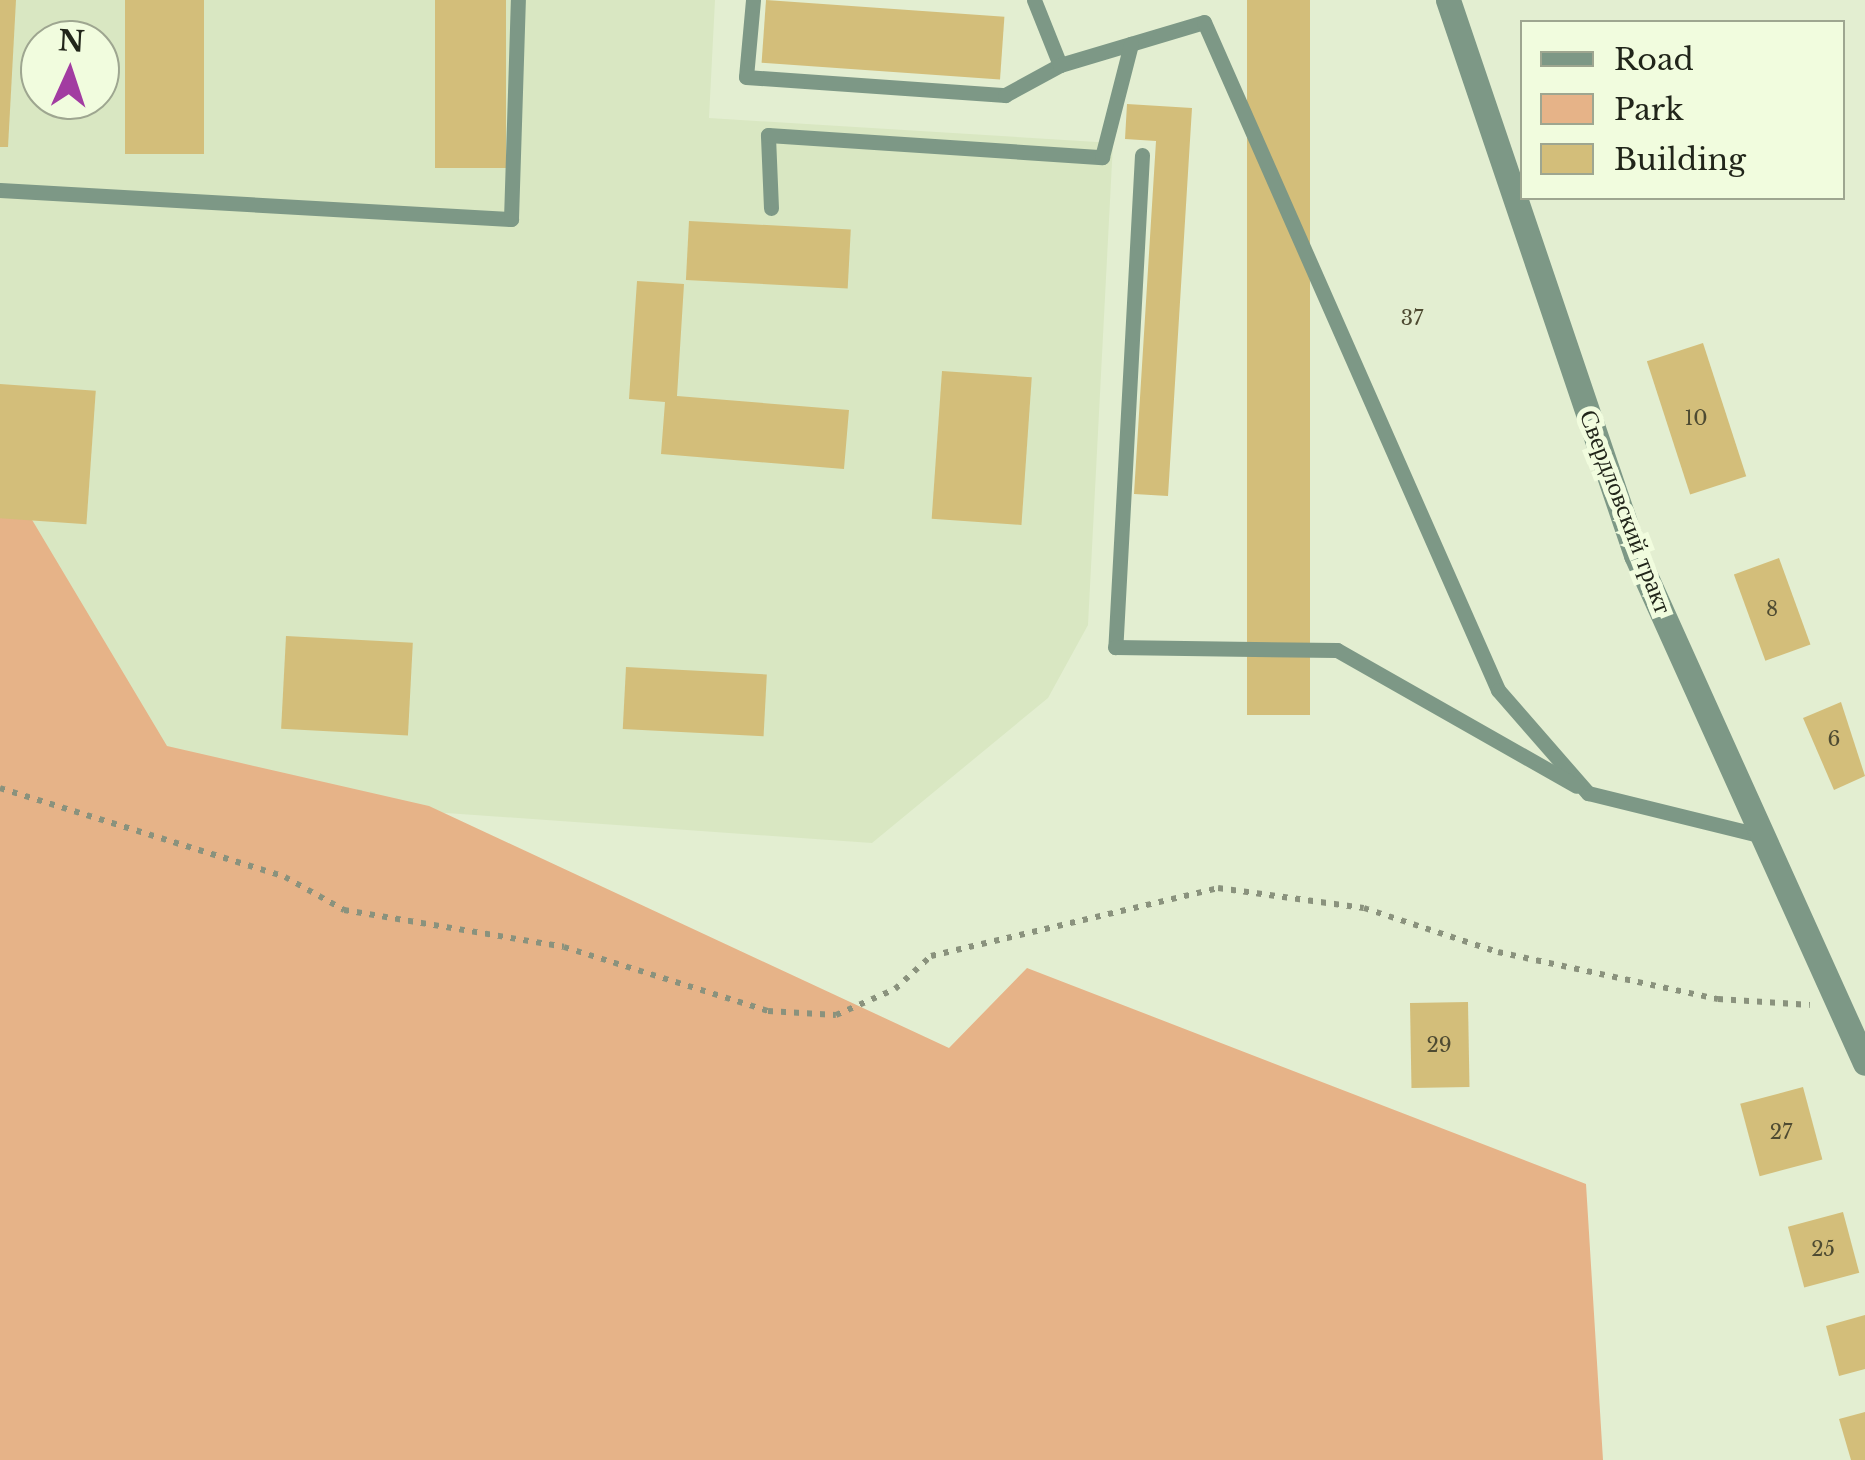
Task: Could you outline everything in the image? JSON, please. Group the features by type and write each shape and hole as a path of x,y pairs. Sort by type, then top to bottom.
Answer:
{"street":[{"name":"Свердловский тракт","path":"1448,0 1636,555 1763,836 1855,1013 1865,1063"}],"lane":[{"path":"0,190 511,219 518,0"},
{"path":"753,0 746,77 1005,95 1060,65 1204,22 1498,690 1588,793"},
{"path":"1034,0 1060,65"},
{"path":"771,208 768,135 1102,158 1131,44"},
{"path":"1142,155 1115,648 1337,650 1588,793 1763,836"}],"path":[{"path":"0,788 284,877 344,910 564,947 768,1011 836,1015 895,989 931,956 1218,888 1364,908 1498,952 1718,999 1855,1013"}],"shaded area":[{"path":"0,0 715,0 709,118 1113,143 1088,625 1048,698 872,843 176,794 0,624"}],"green space":[{"path":"0,493 22,503 167,746 429,806 949,1048 1027,968 1586,1184 1603,1460 0,1460"}],"building":[{"path":"0,0 16,0 8,147 0,147"},
{"path":"125,0 204,0 204,154 125,154"},
{"path":"435,0 506,0 506,168 435,168"},
{"path":"766,0 1004,17 1000,80 762,63"},
{"path":"1247,0 1310,0 1310,715 1247,715"},
{"path":"1127,104 1192,108 1168,496 1134,494 1156,141 1125,139"},
{"path":"689,221 851,229 848,288 686,280"},
{"path":"637,281 684,284 677,396 849,410 844,469 661,454 665,402 629,399"},
{"path":"1703,343 1746,476 1690,494 1647,361"},
{"path":"942,371 1032,377 1021,525 932,519"},
{"path":"0,384 96,391 86,524 0,518"},
{"path":"1779,558 1810,644 1765,661 1734,574"},
{"path":"286,636 413,643 408,736 281,729"},
{"path":"626,667 767,674 764,736 623,729"},
{"path":"1841,702 1865,776 1834,790 1803,718"},
{"path":"1468,1002 1469,1087 1411,1088 1410,1003"},
{"path":"1803,1087 1822,1159 1760,1176 1740,1104"},
{"path":"1843,1212 1859,1273 1804,1288 1788,1227"},
{"path":"1865,1315 1865,1369 1839,1376 1826,1326"},
{"path":"1865,1412 1865,1460 1851,1460 1839,1419"}]}
